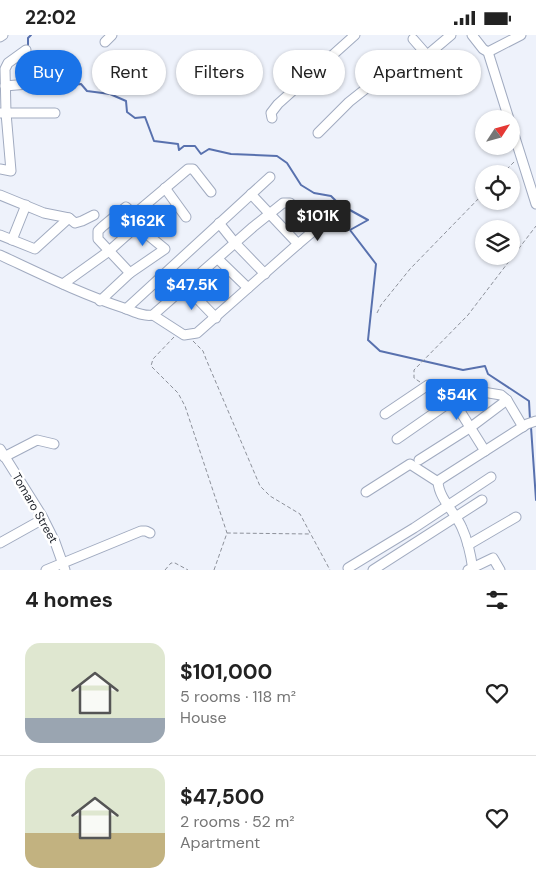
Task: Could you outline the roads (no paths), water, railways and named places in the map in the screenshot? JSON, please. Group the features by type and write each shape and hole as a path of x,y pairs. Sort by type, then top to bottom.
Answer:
{"street":[{"path":"105,42 112,35"},
{"path":"272,118 271,113 278,104 354,35"},
{"path":"472,35 483,49 488,52 506,110"},
{"path":"488,52 521,35"},
{"path":"432,50 447,36"},
{"path":"413,39 423,50"},
{"path":"0,169 10,171 3,113 5,69 8,63 15,58"},
{"path":"5,86 15,85"},
{"path":"318,133 358,95"},
{"path":"3,113 55,113"},
{"path":"520,152 536,204"},
{"path":"130,273 98,239 98,231 126,207 132,213 137,212 188,169 193,169 210,192"},
{"path":"126,309 270,177"},
{"path":"165,188 186,217"},
{"path":"251,194 298,244"},
{"path":"0,195 44,213 69,218 75,223 79,223 94,215"},
{"path":"153,315 284,203 289,202 315,228"},
{"path":"12,240 26,205"},
{"path":"0,235 36,249 69,218"},
{"path":"0,255 100,301 145,315 153,315 181,334 193,334 216,318 324,222"},
{"path":"219,223 235,243 265,274"},
{"path":"63,283 110,251 137,226 164,249 130,273 100,301"},
{"path":"218,259 248,288"},
{"path":"186,287 216,318"},
{"path":"386,413 426,386 432,384 501,395 530,423 438,482"},
{"path":"453,387 453,400 486,451"},
{"path":"397,439 453,400"},
{"path":"419,460 471,427 507,400"},
{"path":"2,453 36,440 54,444"},
{"name":"Tomaro Street","path":"2,453 43,519 55,541 64,566"},
{"path":"366,492 410,464 438,482 440,492 456,517 468,545 471,569 493,557 500,570"},
{"path":"348,568 491,477"},
{"path":"373,570 482,500"},
{"path":"468,545 516,517"},
{"path":"0,543 43,519"},
{"path":"46,570 64,566 141,531 150,533"}],"waterway":[{"path":"28,47 28,38 31,35"},
{"path":"82,85 87,91 110,94 126,101 127,112 135,118 145,117 154,141 178,144 179,150 184,146 195,146 201,154 209,149 231,154 277,156 287,163 301,185 314,193 331,196 339,204 368,220 350,230 376,264 368,340 380,351 463,370 485,366 488,374 529,401 530,420"},
{"path":"531,427 536,500"}]}
